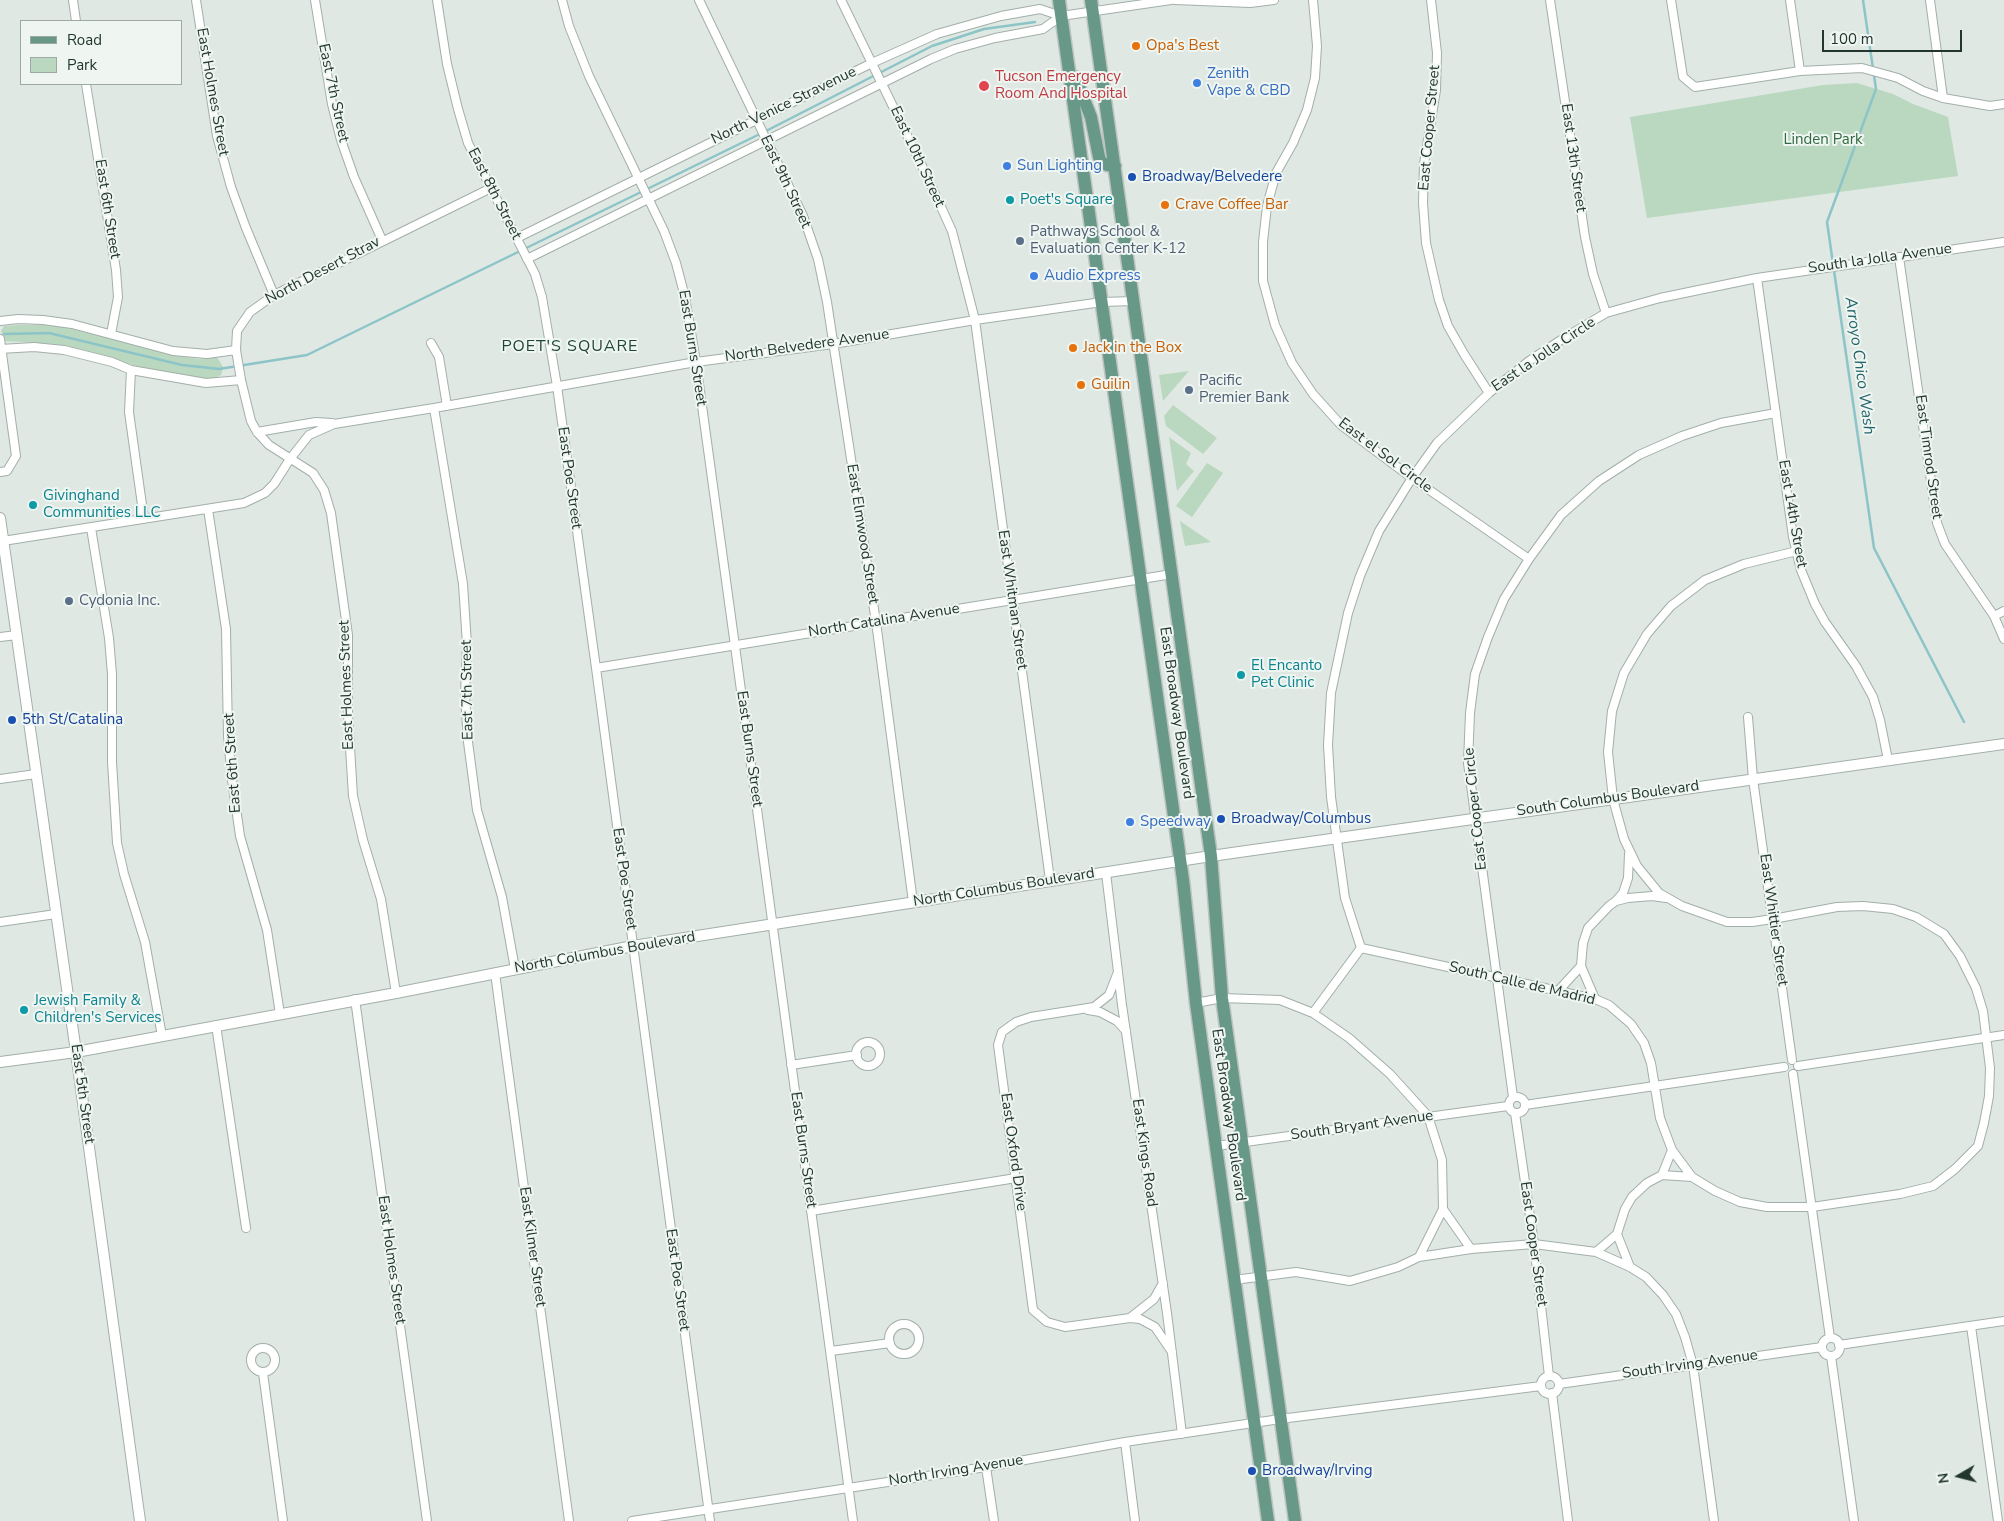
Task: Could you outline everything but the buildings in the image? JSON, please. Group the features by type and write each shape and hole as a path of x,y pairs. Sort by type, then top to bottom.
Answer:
{"main road":[{"name":"East Broadway Boulevard","path":"1059,0 1180,861 1196,1003 1268,1521"},
{"name":"East Broadway Boulevard","path":"1092,6 1211,856 1222,998 1295,1521"},
{"path":"1068,61 1091,117 1101,162 1106,165 1115,166"}],"street":[{"path":"73,0 76,20"},
{"name":"East Holmes Street","path":"196,0 217,136 246,228 274,294"},
{"name":"East 7th Street","path":"315,0 332,104 341,140 354,176 382,240"},
{"name":"East 8th Street","path":"437,0 447,64 468,143 535,274 542,297 557,386"},
{"name":"East Burns Street","path":"562,0 569,26 589,76 664,231 676,263 685,297 736,646 853,1521"},
{"name":"East 9th Street","path":"698,0 803,216 818,259 833,344"},
{"name":"East 10th Street","path":"841,0 952,231 975,320"},
{"name":"North Venice Stravenue","path":"527,259 955,49 995,38 1043,29 1061,16 1092,6 1173,0 1250,3 1274,0"},
{"name":"East el Sol Circle","path":"1313,0 1317,46 1315,78 1307,110 1293,143 1276,173 1266,206 1262,242 1263,281 1275,325 1292,363 1313,394 1340,425 1412,478 1529,558"},
{"name":"East Cooper Street","path":"1431,0 1436,53 1436,90 1424,164 1423,203 1426,243 1439,300 1448,326 1488,392"},
{"name":"East 13th Street","path":"1550,0 1585,238 1593,274 1606,313"},
{"path":"1671,0 1682,77 1695,88 1800,71 1862,68 1898,78 1923,91 1944,98 1990,106 2004,104"},
{"path":"1790,0 1800,71"},
{"path":"1930,0 1944,98"},
{"name":"North Venice Stravenue","path":"517,238 872,63 937,34 1001,16 1040,9 1061,16"},
{"name":"East 6th Street","path":"86,85 116,270 118,297 111,334"},
{"name":"North Desert Strav","path":"236,350 237,331 250,312 274,294 491,188"},
{"name":"South la Jolla Avenue","path":"1757,278 2004,242"},
{"name":"East Timrod Street","path":"1899,257 1937,523 1945,544 1994,616 2004,639"},
{"name":"East la Jolla Circle","path":"1361,948 1345,898 1331,797 1328,745 1331,693 1348,613 1360,576 1380,531 1412,478 1437,444 1488,392 1529,361 1606,313 1660,298 1757,278"},
{"name":"East 14th Street","path":"1757,278 1801,570 1815,604 1825,622 1866,682 1873,697 1888,760"},
{"name":"North Belvedere Avenue","path":"3,541 244,503 265,493 274,484 309,435 334,424 696,362 833,344 975,320 1102,302 1134,301"},
{"path":"0,321 18,319 43,320 111,334 173,352 207,354 236,350"},
{"name":"East Whitman Street","path":"975,320 1050,880"},
{"path":"0,339 16,456 7,471 0,472"},
{"path":"431,342 439,357 447,406"},
{"name":"East Elmwood Street","path":"833,344 876,622 913,902"},
{"path":"1,349 34,348 64,350 112,362 131,370 206,383 241,380"},
{"name":"East Holmes Street","path":"236,350 251,421 257,432 269,445 312,473 324,490 331,513 348,635 348,714 353,796 363,840 381,899 396,993"},
{"path":"131,370 129,412 144,519"},
{"name":"East Poe Street","path":"557,386 710,1521"},
{"name":"East 7th Street","path":"434,408 463,584 467,644 465,696 468,742 478,810 502,897 515,969"},
{"name":"East Cooper Circle","path":"1498,979 1468,763 1470,713 1475,674 1504,599 1529,558 1561,515 1599,481 1639,455 1682,436 1721,424 1776,413"},
{"name":"North Belvedere Avenue","path":"257,432 316,422 334,424"},
{"name":"East 6th Street","path":"208,509 226,629 228,736 232,780 240,836 267,930 280,1014"},
{"name":"East 5th Street","path":"0,518 140,1521"},
{"path":"91,528 112,674 112,762 117,842 124,874 145,942 162,1036"},
{"path":"1667,898 1659,893 1637,866 1628,847 1613,799 1608,752 1612,710 1624,673 1647,634 1671,606 1705,580 1744,564 1797,551"},
{"name":"North Catalina Avenue","path":"596,668 1172,574"},
{"path":"1994,616 2004,611"},
{"path":"0,637 17,635"},
{"name":"East Whittier Street","path":"1748,717 1753,779 1792,1060"},
{"name":"South Columbus Boulevard","path":"1211,856 2004,744"},
{"path":"0,779 36,774"},
{"path":"1595,999 1581,966 1583,942 1588,928 1623,893 1630,865 1628,847"},
{"name":"North Columbus Boulevard","path":"0,1062 76,1052 355,999 396,993 633,946 1211,856"},
{"name":"East Kings Road","path":"1106,872 1126,1032 1163,1283 1182,1434"},
{"path":"1616,901 1641,897 1667,898"},
{"name":"South Calle de Madrid","path":"1361,948 1595,999 1610,1005 1631,1024 1644,1043 1651,1063 1660,1118 1672,1150 1692,1177 1715,1191 1740,1202 1767,1207 1812,1207 1900,1194 1933,1186 1955,1169 1978,1146 1989,1096 1990,1068 1987,1038 1976,988 1960,956 1944,934 1916,917 1893,909 1863,906 1837,907 1773,920 1727,922 1667,898"},
{"path":"0,922 56,914"},
{"path":"1313,1013 1361,948"},
{"path":"1558,991 1581,966"},
{"name":"East Oxford Drive","path":"1118,972 1108,995 1094,1007 1087,1010 1030,1018 1016,1022 1002,1032 998,1045 1033,1310 1047,1322 1065,1327 1130,1318 1140,1319 1155,1327 1172,1352"},
{"name":"East Kilmer Street","path":"495,974 569,1521"},
{"path":"1498,979 1513,1097"},
{"path":"1196,1003 1222,998 1280,1000 1313,1013 1349,1038 1392,1076 1428,1116 1442,1160 1443,1209 1419,1257"},
{"name":"East Holmes Street","path":"355,999 426,1521"},
{"path":"1087,1010 1100,1012 1117,1021 1126,1032"},
{"path":"216,1025 246,1228"},
{"path":"1798,1066 2004,1035"},
{"path":"791,1065 857,1055"},
{"path":"1784,1067 1786,1062 1792,1060 1798,1066"},
{"path":"1793,1074 1797,1071 1798,1066"},
{"path":"1525,1105 1784,1067"},
{"path":"1784,1067 1787,1073 1793,1074"},
{"path":"1793,1074 1830,1338"},
{"path":"1513,1097 1521,1098 1525,1105"},
{"path":"1513,1097 1509,1101 1508,1106 1511,1111 1515,1113 1521,1112 1525,1105"},
{"name":"South Bryant Avenue","path":"1216,1146 1508,1106"},
{"name":"East Cooper Street","path":"1515,1113 1534,1244 1549,1376"},
{"path":"1662,1175 1672,1150"},
{"path":"1596,1252 1617,1234 1625,1209 1632,1196 1647,1183 1662,1175 1692,1177"},
{"path":"811,1211 1016,1178"},
{"path":"1443,1209 1471,1249"},
{"path":"1617,1234 1630,1267"},
{"path":"1234,1280 1296,1272 1350,1281 1398,1267 1419,1257 1471,1249 1534,1244 1596,1252 1630,1267 1646,1276 1663,1295 1676,1314 1685,1337 1692,1365 1714,1521"},
{"path":"1130,1318 1154,1299 1163,1283"},
{"path":"1839,1345 2004,1321"},
{"path":"1971,1326 1998,1521"},
{"path":"1830,1338 1836,1340 1839,1345 1838,1351 1831,1356"},
{"path":"1830,1338 1824,1342 1822,1347 1824,1352 1831,1356"},
{"path":"831,1351 890,1343"},
{"name":"South Irving Avenue","path":"1559,1384 1822,1347"},
{"path":"1831,1356 1854,1521"},
{"path":"263,1373 282,1521"},
{"path":"1541,1386 1544,1378 1549,1376 1555,1377 1559,1384 1557,1390 1552,1394"},
{"path":"1280,1419 1541,1386"},
{"path":"1541,1386 1544,1391 1552,1394"},
{"path":"1552,1394 1568,1521"},
{"name":"North Irving Avenue","path":"632,1521 986,1467 1125,1442 1280,1419"},
{"path":"1125,1442 1135,1521"},
{"path":"986,1467 994,1521"}],"green space":[{"name":"Linden Park","path":"1857,83 1893,94 1913,104 1948,117 1958,176 1647,218 1630,117 1823,85"},
{"path":"49,325 68,328 173,355 199,359 217,357 223,367 221,375 213,379 186,377 136,366 55,344 4,341 1,331 4,326"},
{"path":"1189,371 1163,401 1159,375"},
{"path":"1173,405 1217,438 1203,454 1166,426 1164,416"},
{"path":"1169,437 1191,453 1186,464 1194,471 1177,491"},
{"path":"1207,463 1223,473 1192,517 1176,506"},
{"path":"1180,521 1211,542 1185,546"}],"waterway":[{"name":"Arroyo Chico Wash","path":"1863,0 1876,89 1827,222 1874,548 1964,722"},
{"path":"4,334 49,333 182,365 219,369 307,355 766,131 932,46 984,29 1035,22"}],"place":[{"name":"Opa's Best","path":"1136,46"},
{"name":"Zenith Vape & CBD","path":"1197,83"},
{"name":"Tucson Emergency Room And Hospital","path":"984,86"},
{"name":"Sun Lighting","path":"1007,166"},
{"name":"Broadway/Belvedere","path":"1132,177"},
{"name":"Poet's Square","path":"1010,200"},
{"name":"Crave Coffee Bar","path":"1165,205"},
{"name":"Pathways School & Evaluation Center K-12","path":"1020,241"},
{"name":"Audio Express","path":"1034,276"},
{"name":"Jack in the Box","path":"1073,348"},
{"name":"Guilin","path":"1081,385"},
{"name":"Pacific Premier Bank","path":"1189,390"},
{"name":"Givinghand Communities LLC","path":"33,505"},
{"name":"Cydonia Inc.","path":"69,601"},
{"name":"El Encanto Pet Clinic","path":"1241,675"},
{"name":"5th St/Catalina","path":"12,720"},
{"name":"Broadway/Columbus","path":"1221,819"},
{"name":"Speedway","path":"1130,822"},
{"name":"Jewish Family & Children's Services","path":"24,1010"},
{"name":"Broadway/Irving","path":"1252,1471"}],"district":[{"name":"POET'S SQUARE","path":"570,347"}]}
